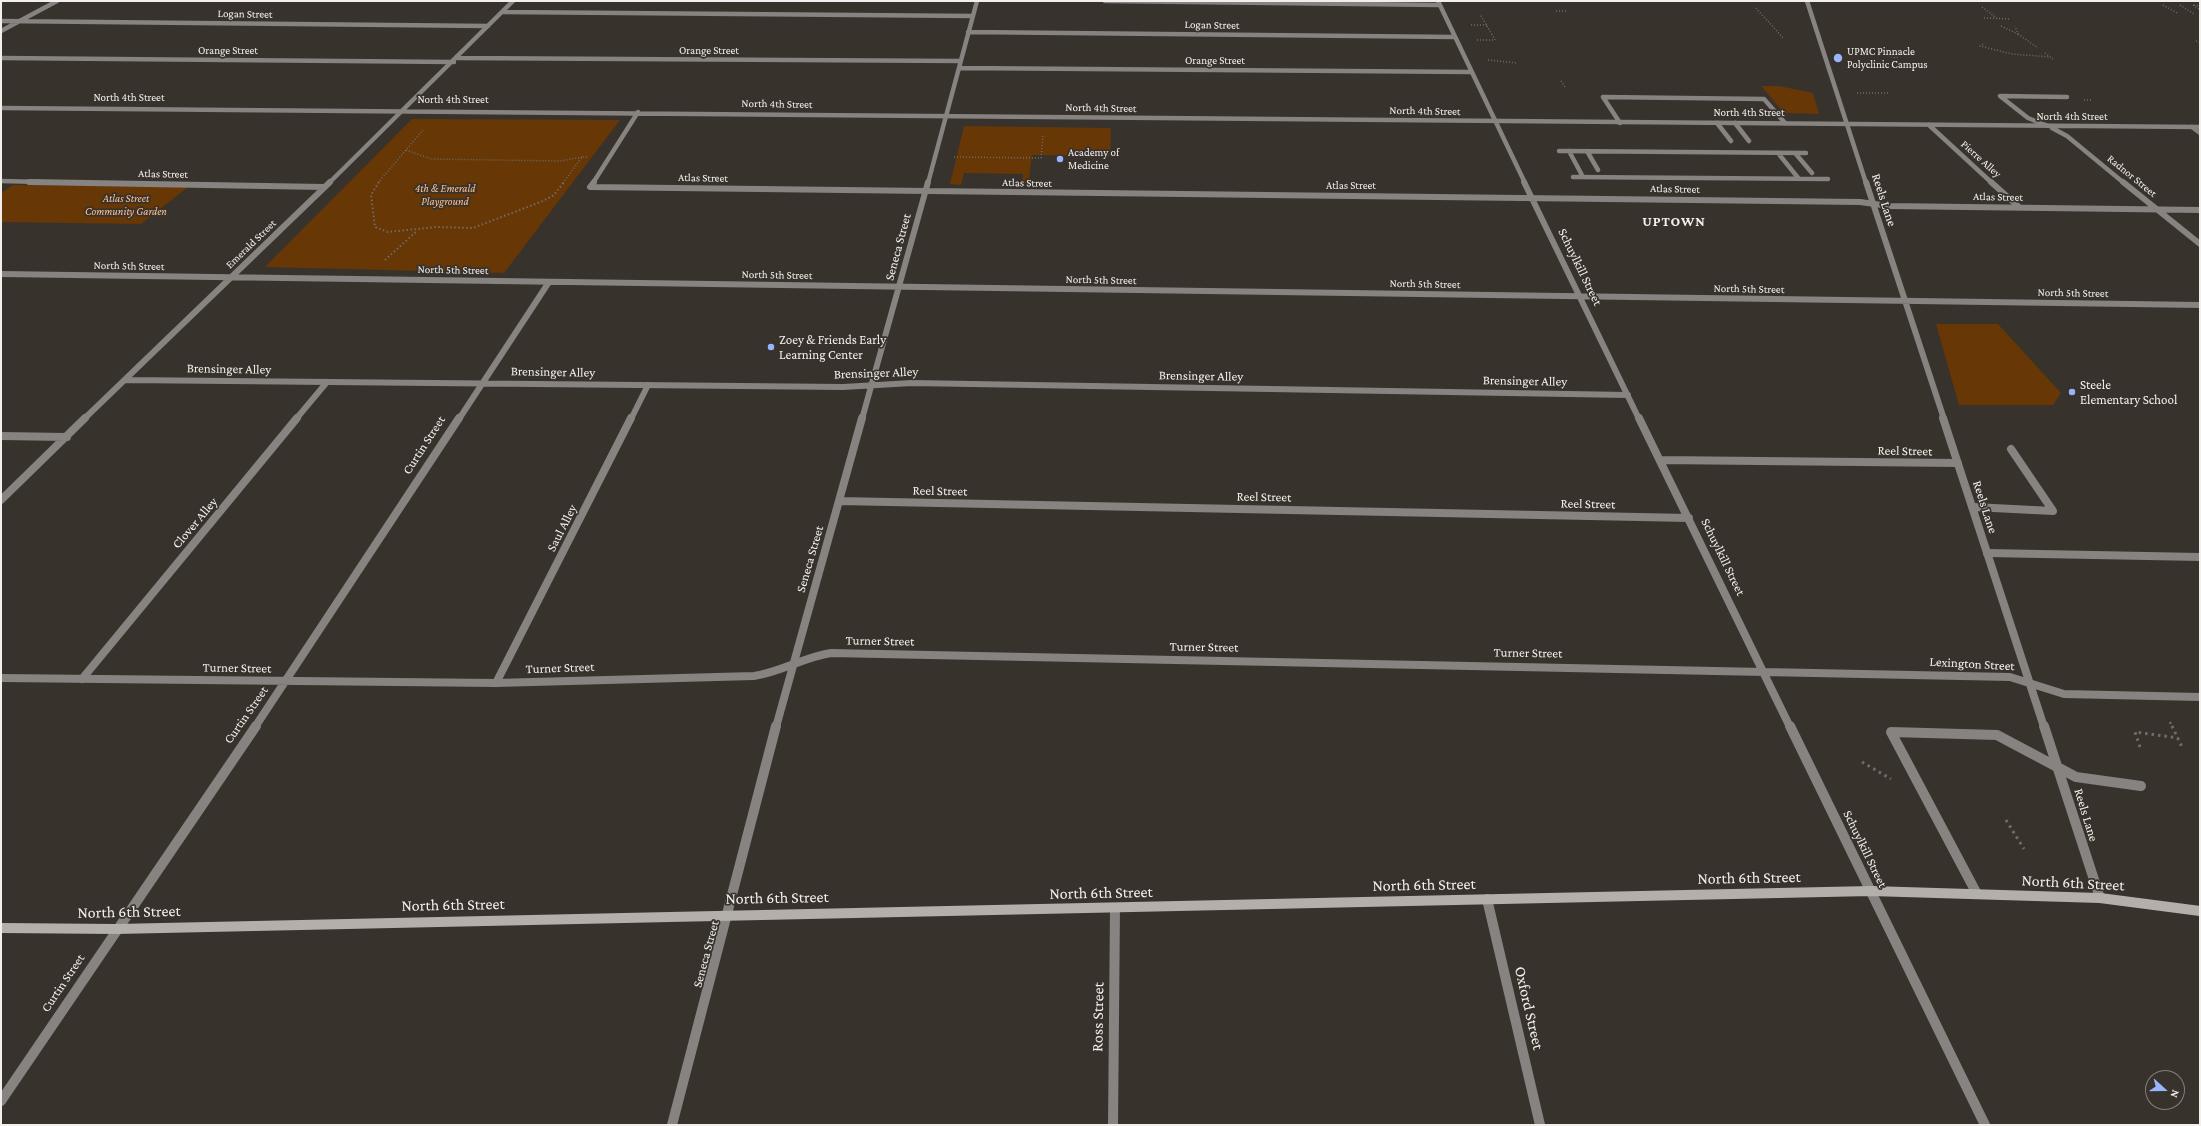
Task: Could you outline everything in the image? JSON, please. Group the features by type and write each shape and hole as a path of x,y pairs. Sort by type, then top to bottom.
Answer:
{"main road":[{"name":"North 6th Street","path":"1,928 116,929 729,914 1115,909 1871,891 2100,898 2200,911"}],"street":[{"path":"1,31 57,1"},
{"name":"Emerald Street","path":"1,500 456,60 514,1"},
{"name":"Seneca Street","path":"672,1125 729,914 793,662 900,287 977,1"},
{"path":"1105,1 1439,3"},
{"name":"Reels Lane","path":"1807,1 1904,301 2059,768 2100,898"},
{"name":"Schuylkill Street","path":"1439,3 1495,122 1533,197 1628,395 1985,1125"},
{"path":"503,12 973,16"},
{"name":"Logan Street","path":"1,21 488,26"},
{"name":"Logan Street","path":"968,32 1455,37"},
{"name":"Orange Street","path":"1,58 959,64 1471,72"},
{"name":"Radnor Street","path":"2067,96 2000,96 2028,118 2067,136 2200,244"},
{"path":"1620,122 1603,97 1764,99 1785,123"},
{"name":"North 4th Street","path":"1,108 440,110 1495,122 2200,127"},
{"name":"Atlas Street","path":"638,112 590,187 926,192 1533,197 1860,202 1889,206 2200,210"},
{"path":"1717,123 1731,141"},
{"path":"1735,123 1749,141"},
{"name":"Pierre Alley","path":"1929,125 2020,207"},
{"path":"2192,127 2200,133"},
{"path":"1559,151 1806,154"},
{"path":"1569,151 1583,177"},
{"path":"1587,151 1598,170"},
{"path":"1778,153 1799,179"},
{"path":"1795,153 1812,173"},
{"path":"1573,177 1828,179"},
{"name":"Atlas Street","path":"1,181 324,187"},
{"name":"North 5th Street","path":"1,274 2200,305"},
{"name":"Curtin Street","path":"1,1101 116,929 286,682 549,282"},
{"name":"Brensinger Alley","path":"125,380 872,386 912,383 1628,395"},
{"name":"Clover Alley","path":"82,679 327,382"},
{"name":"Saul Alley","path":"496,683 648,385"},
{"path":"1,436 67,436"},
{"path":"1973,507 2054,511 2011,449"},
{"name":"Reel Street","path":"1660,460 1958,463"},
{"name":"Reel Street","path":"839,501 1689,518"},
{"path":"1988,553 2200,557"},
{"name":"Turner Street","path":"1,678 496,683 759,675 772,673 793,662 808,657 831,653 1763,671"},
{"name":"Lexington Street","path":"1763,671 2010,677 2053,692 2075,695 2200,697"},
{"path":"1977,894 1891,732 1997,735 2076,777 2141,786"},
{"name":"Oxford Street","path":"1488,899 1540,1125"},
{"name":"Ross Street","path":"1113,1125 1115,909"}],"path":[{"path":"2163,5 2177,13"},
{"path":"2180,5 2194,14"},
{"path":"2200,6 2193,5 2200,10"},
{"path":"1982,7 1998,19"},
{"path":"1756,8 1774,24 1776,30 1784,39"},
{"path":"1556,11 1567,11"},
{"path":"1472,40 1495,40 1480,14"},
{"path":"1984,18 2010,19"},
{"path":"1464,26 1486,26"},
{"path":"2001,26 2018,34 2038,48"},
{"path":"2015,26 2018,34"},
{"path":"2196,41 2200,44"},
{"path":"1983,44 1980,46 2012,54 2050,57"},
{"path":"2045,53 2053,59"},
{"path":"1888,56 1896,58 1899,56"},
{"path":"1486,59 1517,63"},
{"path":"1502,62 1505,68"},
{"path":"1561,81 1565,87"},
{"path":"1855,93 1889,93"},
{"path":"440,110 379,181 371,194 375,227 388,232 437,227 474,228 543,201 557,192 582,157"},
{"path":"954,157 1041,158 1044,134"},
{"path":"406,150 431,159 561,161 582,157 609,156"},
{"path":"364,279 417,230"},
{"path":"2170,722 2182,746"},
{"path":"2140,747 2135,732 2178,738"},
{"path":"1862,762 1894,781"},
{"path":"2006,820 2024,849"}],"green space":[{"path":"1761,86 1779,86 1813,93 1819,114 1784,113"},
{"name":"4th & Emerald Playground","path":"412,119 620,120 504,273 265,267"},
{"path":"964,126 1111,128 1110,156 1032,155 1028,184 1022,184 1023,174 964,173 961,185 950,184"},
{"name":"Atlas Street Community Garden","path":"13,185 188,187 141,224 1,222 1,193"},
{"path":"1936,324 1998,324 2061,393 2053,405 1959,405"}],"place":[{"name":"UPMC Pinnacle Polyclinic Campus","path":"1838,58"},
{"name":"Academy of Medicine","path":"1060,159"},
{"name":"Zoey & Friends Early Learning Center","path":"771,347"},
{"name":"Steele Elementary School","path":"2072,392"}],"district":[{"name":"UPTOWN","path":"1674,222"}]}
